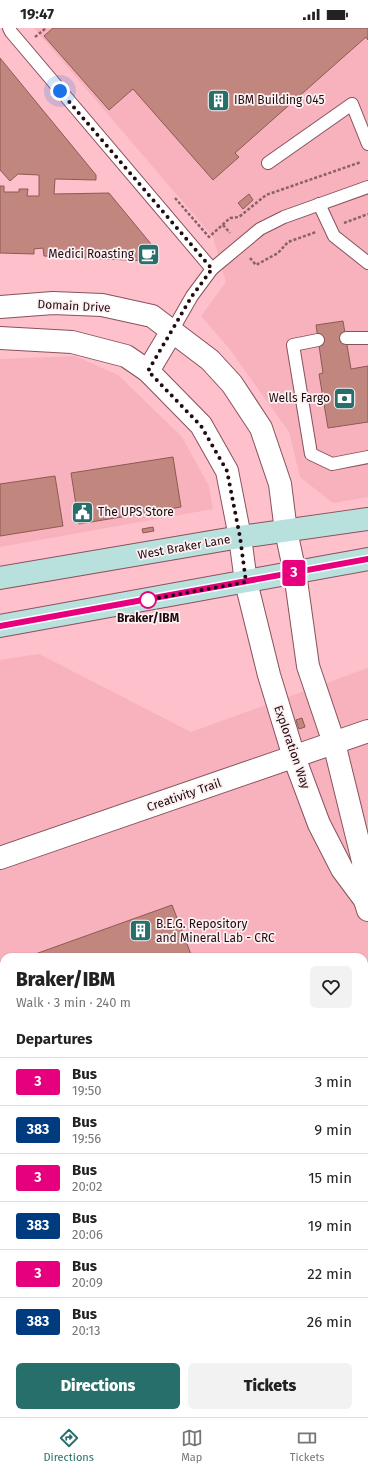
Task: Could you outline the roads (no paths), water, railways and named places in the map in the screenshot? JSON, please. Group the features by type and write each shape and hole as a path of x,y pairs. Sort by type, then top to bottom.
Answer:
{"main road":[{"name":"West Braker Lane","path":"0,578 240,537 368,519"},
{"path":"0,626 368,559"}],"street":[{"name":"Domain Drive","path":"0,307 53,303 102,305 152,316 210,360 232,384 261,428 280,484 286,531 295,573"},
{"path":"148,371 172,331"},
{"path":"0,338 72,342 126,356 148,371 201,426 227,471 240,537 246,582"},
{"name":"Exploration Way","path":"295,573 308,666 334,743 363,861 366,905"},
{"name":"Exploration Way","path":"246,582 276,701 294,757 320,824 342,869 366,905"},
{"name":"Creativity Trail","path":"0,858 368,731"}],"lane":[{"path":"9,28 10,32 212,269"},
{"path":"268,163 352,104 368,144"},
{"path":"172,331 192,296 212,269 260,229 284,217 368,187"},
{"path":"319,204 334,236 368,263"},
{"path":"346,338 368,338"},
{"path":"318,340 293,345 311,454 332,464 368,457"}],"place":[{"name":"IBM Building 045","path":"219,100"},
{"name":"Medici Roasting","path":"149,254"},
{"name":"Wells Fargo","path":"345,398"},
{"name":"The UPS Store","path":"82,512"},
{"name":"Braker/IBM","path":"148,600"},
{"name":"B.E.G. Repository and Mineral Lab - CRC","path":"141,931"}]}
